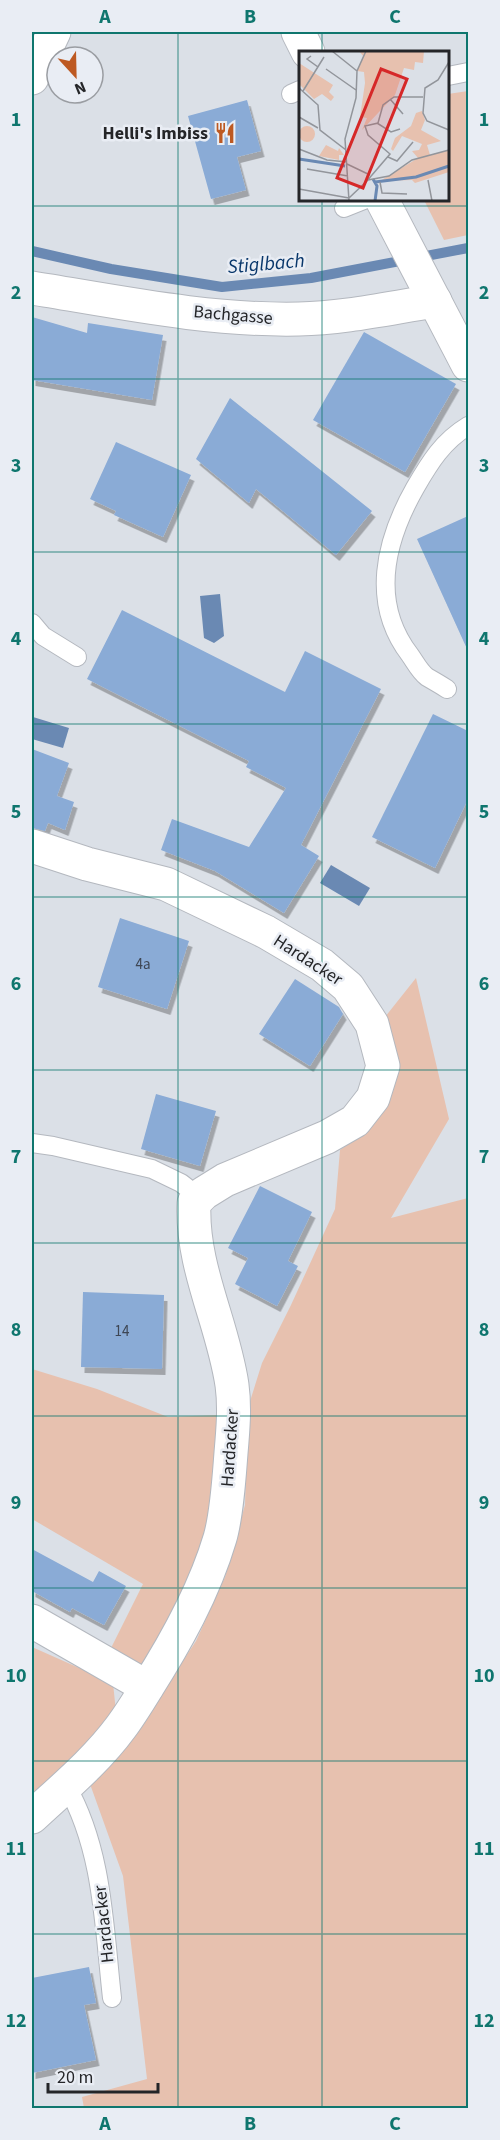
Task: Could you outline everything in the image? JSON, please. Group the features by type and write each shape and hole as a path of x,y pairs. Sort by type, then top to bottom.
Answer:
{"street":[{"path":"32,78 54,32"},
{"path":"298,32 308,51"},
{"path":"383,201 435,301 460,328 468,365"},
{"name":"Bachgasse","path":"32,288 227,316 288,319 353,315 435,301"},
{"name":"Hardacker","path":"32,846 87,864 165,884 266,932 322,965 348,987 372,1024 383,1066 373,1098 355,1121 318,1142 225,1180 199,1197 194,1203 196,1251 226,1353 232,1387 234,1418 230,1473 221,1536 201,1590 122,1727 98,1755 32,1817"},
{"path":"32,1621 147,1687"}],"lane":[{"path":"449,76 468,72"},
{"path":"344,208 362,201"},
{"path":"447,689 425,675 397,638 384,589 388,548 409,498 429,464 452,436 468,426"},
{"path":"32,623 43,636 77,657"},
{"path":"32,1143 152,1169 181,1183 199,1197"},
{"name":"Hardacker","path":"66,1785 83,1819 99,1878 112,1998"}],"shaded area":[{"path":"468,91 468,235 444,240 424,201 449,201 449,94"},
{"path":"416,978 449,1119 391,1218 468,1198 468,2108 84,2108 82,2097 147,2079 123,1876 90,1784 165,1688 196,1641 225,1577 245,1505 246,1414 262,1363 335,1209 340,1150 360,1136 385,1017"},
{"path":"32,1369 97,1389 168,1417 218,1415 209,1528 190,1585 142,1670 110,1650 143,1584 32,1519"},
{"path":"32,1647 113,1683 116,1712 88,1745 32,1799"}],"water":[{"path":"220,594 224,636 214,643 204,638 200,596"},
{"path":"33,717 69,728 63,748 32,739"},
{"path":"331,865 370,888 359,906 320,883"}],"building":[{"name":"Helli's Imbiss","path":"247,100 261,151 237,157 246,190 211,199 188,116"},
{"path":"32,317 87,333 88,323 163,335 152,400 32,380"},
{"path":"364,332 456,384 405,472 313,420"},
{"path":"230,398 372,511 336,555 256,489 249,503 196,459"},
{"path":"116,442 191,475 163,537 114,515 116,511 90,499"},
{"path":"468,516 468,651 417,539"},
{"path":"122,610 285,692 305,651 381,689 301,845 319,856 284,913 215,871 161,850 172,819 249,847 286,788 246,767 249,761 87,679"},
{"path":"433,714 468,731 468,799 435,868 372,837"},
{"path":"32,749 69,763 57,796 74,802 65,830 48,823 45,831 32,828"},
{"path":"120,918 189,941 167,1009 98,987"},
{"path":"295,979 339,1007 343,1014 310,1066 259,1034"},
{"path":"156,1094 216,1111 200,1166 141,1149"},
{"path":"260,1186 312,1212 288,1261 298,1266 277,1306 235,1284 248,1258 228,1248"},
{"path":"83,1292 164,1295 162,1369 81,1367"},
{"path":"32,1549 93,1582 99,1571 126,1586 104,1625 72,1608 70,1612 32,1591"},
{"path":"89,1967 96,2003 84,2005 96,2060 32,2073 32,1978"}],"waterway":[{"name":"Stiglbach","path":"32,251 111,269 222,287 311,278 468,248"}],"place":[{"name":"Helli's Imbiss","path":"225,133"}]}
